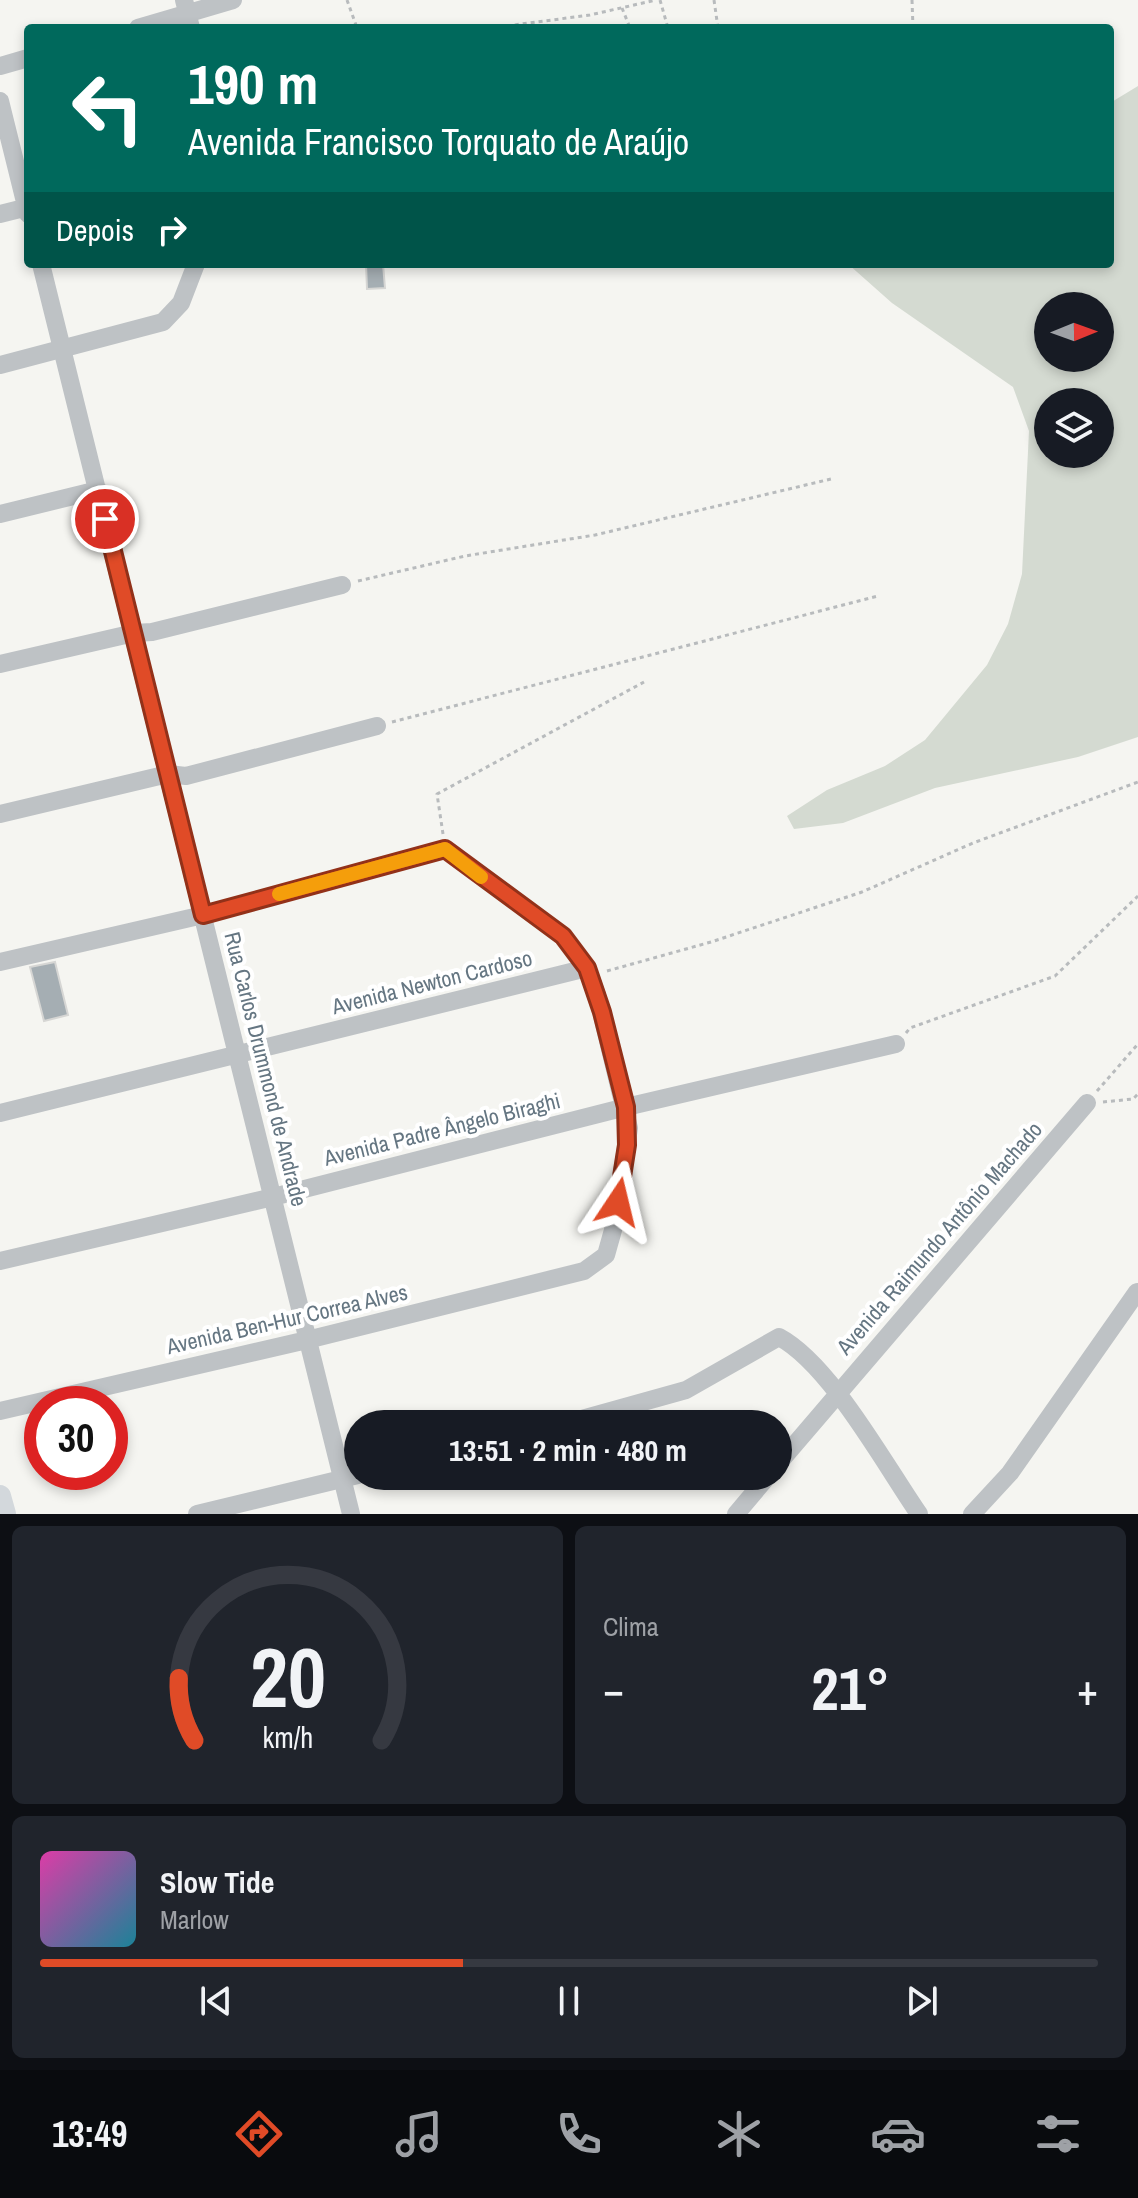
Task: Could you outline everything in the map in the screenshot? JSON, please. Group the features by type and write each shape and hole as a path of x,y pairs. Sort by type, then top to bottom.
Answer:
{"main road":[{"path":"0,1496 5,1514"}],"street":[{"path":"152,24 233,0"},
{"path":"0,66 24,59"},
{"path":"0,101 24,197"},
{"path":"0,214 24,210"},
{"name":"Rua Carlos Drummond de Andrade","path":"42,268 307,1340 344,1458"},
{"path":"0,365 153,326 174,314 194,268"},
{"path":"0,514 98,490"},
{"path":"0,664 134,633 152,632 342,585"},
{"path":"0,814 168,774 186,776 377,726"},
{"path":"0,962 203,915 445,849 563,936 587,968 626,1107"},
{"name":"Avenida Newton Cardoso","path":"0,1113 587,968"},
{"name":"Avenida Padre Ângelo Biraghi","path":"0,1261 896,1044"},
{"name":"Avenida Raimundo Antônio Machado","path":"792,1447 1087,1103"},
{"name":"Avenida Ben-Hur Correa Alves","path":"0,1411 307,1340 584,1271 606,1255 613,1230 627,1145 626,1107"},
{"path":"972,1514 1010,1473 1137,1292"},
{"path":"614,1410 686,1390 710,1379 777,1337 782,1338 809,1361 837,1394 919,1514"},
{"path":"197,1514 344,1478"},
{"name":"Rua Carlos Drummond de Andrade","path":"350,1490 351,1514"},
{"path":"736,1514 756,1490"}],"path":[{"path":"347,0 356,24"},
{"path":"521,24 590,15 658,0 667,24"},
{"path":"714,0 717,24"},
{"path":"912,0 913,24"},
{"path":"622,8 628,24"},
{"path":"342,585 465,556 595,535 831,479"},
{"path":"377,726 878,596"},
{"path":"445,849 437,794 644,682"},
{"path":"587,968 605,972 711,942 862,892 959,850 1138,782"},
{"path":"896,1044 910,1028 1055,976 1138,896"},
{"path":"1087,1103 1138,1044"},
{"path":"1087,1103 1133,1099 1138,1094"}],"shaded area":[{"path":"1138,86 1138,737 1078,757 935,788 843,823 794,829 787,816 827,790 885,766 925,740 987,665 1008,624 1022,574 1029,431 1013,387 892,303 853,268 1114,268 1114,101"}],"building":[{"path":"366,268 383,268 385,288 367,289"},
{"path":"55,962 68,1015 44,1021 30,967"}],"slow traffic":[{"path":"279,894 445,849 481,877"}],"route":[{"path":"105,519 203,915 445,849 563,936 587,968 602,1012 629,1128 618,1202"}]}
